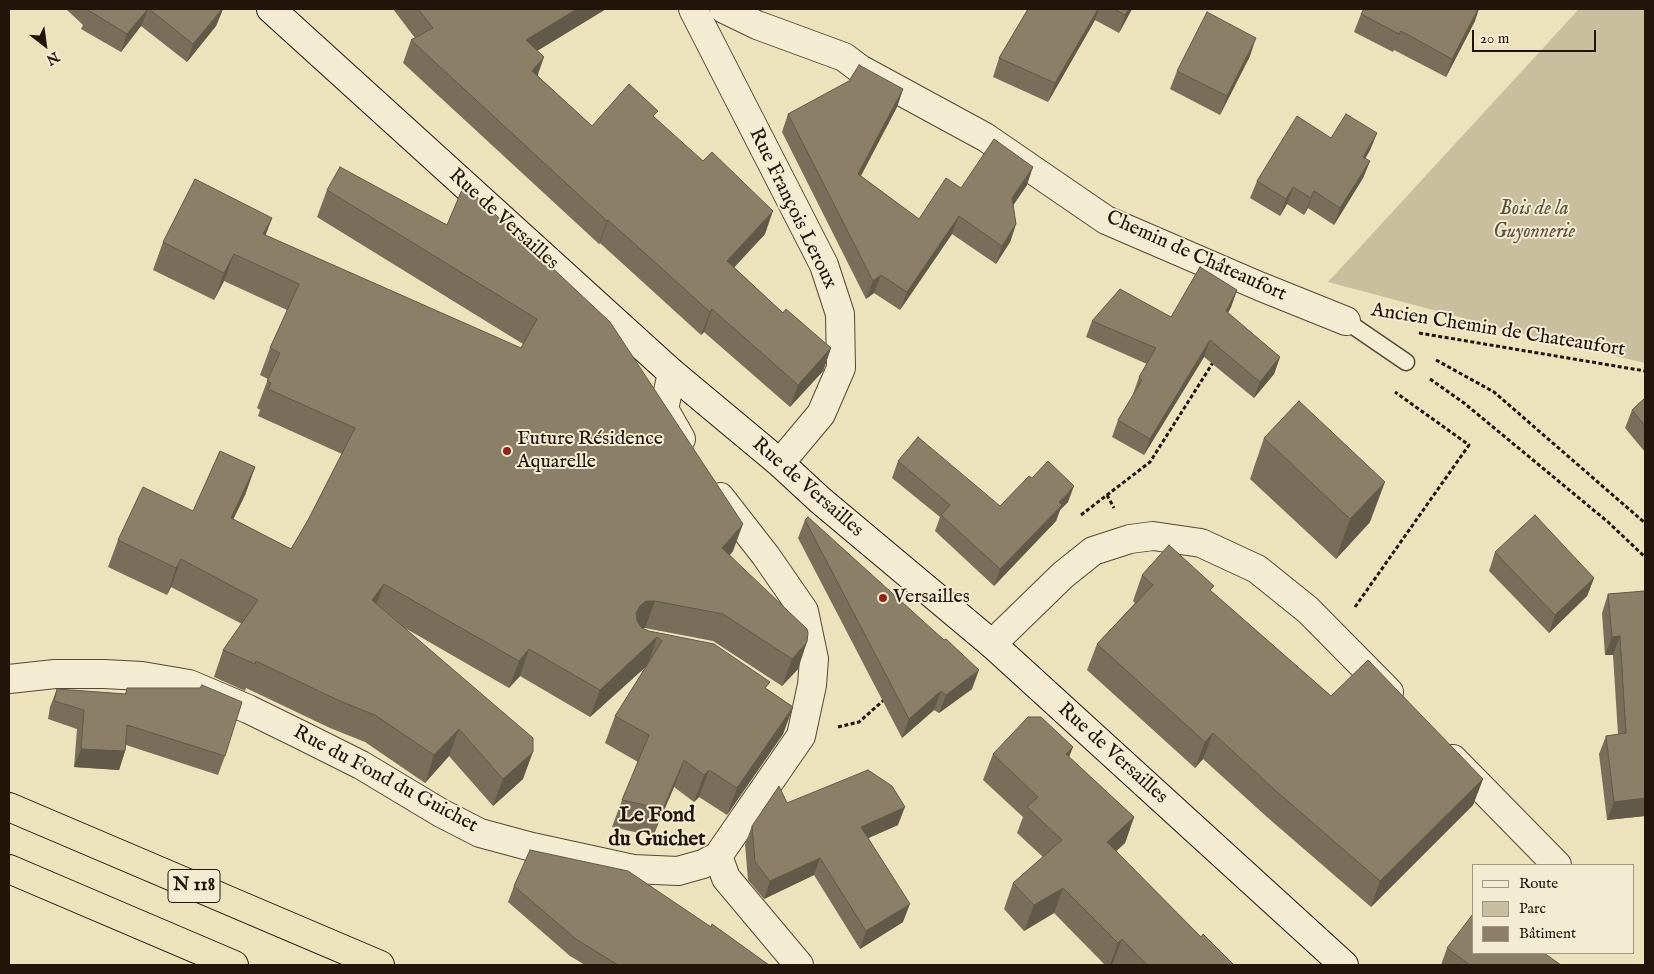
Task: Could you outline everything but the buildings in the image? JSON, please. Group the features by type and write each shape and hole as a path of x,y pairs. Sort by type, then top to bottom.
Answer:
{"highway":[{"name":"N 118","path":"9,807 380,965"},
{"path":"9,869 234,965"}],"street":[{"name":"Rue de Versailles","path":"270,9 672,373 992,644 1344,965"},
{"name":"Rue François Leroux","path":"693,9 824,265 840,314 841,368 821,414 780,463"},
{"name":"Chemin de Châteaufort","path":"724,9 757,25 844,57 860,69 986,137 1106,220 1346,321"},
{"path":"672,373 664,410 697,468 766,556 804,611 814,659 812,685 804,724 718,856 726,878 799,965"},
{"path":"992,644 1063,575 1093,551 1130,539 1153,536 1201,543 1257,569 1308,610 1404,708"},
{"name":"Rue du Fond du Guichet","path":"9,679 55,674 104,674 142,676 188,684 248,709 361,765 441,813 480,832 532,847 633,869 678,871 703,864 718,856"},
{"path":"781,702 804,724"},
{"path":"1438,744 1556,864"}],"lane":[{"name":"Chemin de Châteaufort","path":"1346,321 1406,362"}],"path":[{"name":"Ancien Chemin de Chateaufort","path":"1414,332 1645,371"},
{"path":"1406,362 1426,355 1494,392 1645,523"},
{"path":"1075,520 1150,462 1216,358"},
{"path":"1406,362 1464,402 1608,522 1645,557"},
{"path":"1334,636 1469,445 1390,388"},
{"path":"804,724 859,722 886,698"}],"green space":[{"name":"Bois de la Guyonnerie","path":"1579,9 1645,9 1645,363 1523,334 1328,282"}],"place":[{"name":"Future Résidence Aquarelle","path":"507,451"},
{"name":"Versailles","path":"883,598"}],"district":[{"name":"Le Fond du Guichet","path":"657,829"}]}
